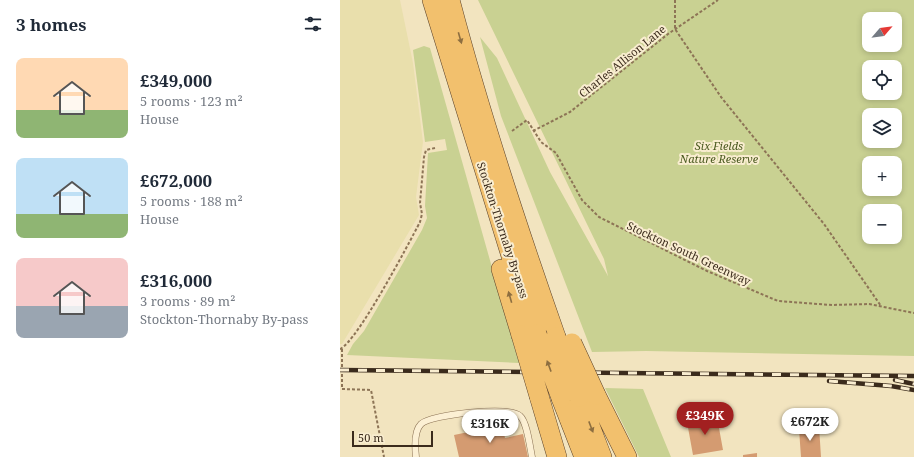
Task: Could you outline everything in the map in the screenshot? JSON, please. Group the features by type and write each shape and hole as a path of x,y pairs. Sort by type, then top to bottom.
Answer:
{"highway":[{"path":"432,0 442,37 456,118 529,334 539,396 557,457"},
{"name":"Stockton-Thornaby By-pass","path":"450,0 499,165 585,400"},
{"path":"529,334 585,400 627,457"},
{"path":"584,457 585,400"},
{"path":"585,400 602,457"}],"lane":[{"path":"416,457 418,429 422,423 436,418 487,411 514,412 519,414 522,418 532,457"}],"path":[{"path":"675,0 675,28 721,97 824,224 881,307"},
{"name":"Charles Allison Lane","path":"533,131 570,112 675,28 718,0"},
{"name":"Stockton South Greenway","path":"512,131 527,120 541,142 556,153 582,200 598,217 615,227 738,285 778,301 832,305 869,304 914,313"},
{"path":"384,457 371,390 342,390 341,349 366,316 420,222 422,214 420,203 424,157 426,150 435,148"}],"shaded area":[{"path":"340,0 400,0 413,63 423,142 416,197 419,215 342,344 340,344"}],"green space":[{"name":"Six Fields Nature Reserve","path":"478,0 914,0 914,356 646,351 592,352 501,116 480,37 497,58 550,172 608,276 604,259"},
{"path":"424,46 430,48 519,363 347,355 353,344 364,331 422,230 427,218 425,206 428,153 447,150 445,139 425,142 413,50"},
{"path":"605,388 643,389 671,457 639,457"}],"building":[{"path":"717,417 723,450 693,455 687,422"},
{"path":"502,425 505,438 523,434 528,457 459,457 454,435"},
{"path":"819,426 821,457 801,457 799,429"},
{"path":"757,453 757,457 743,457 743,455"}],"railway":[{"path":"340,370 914,376"},
{"path":"895,380 914,384"},
{"path":"829,381 891,386 914,390"}]}
